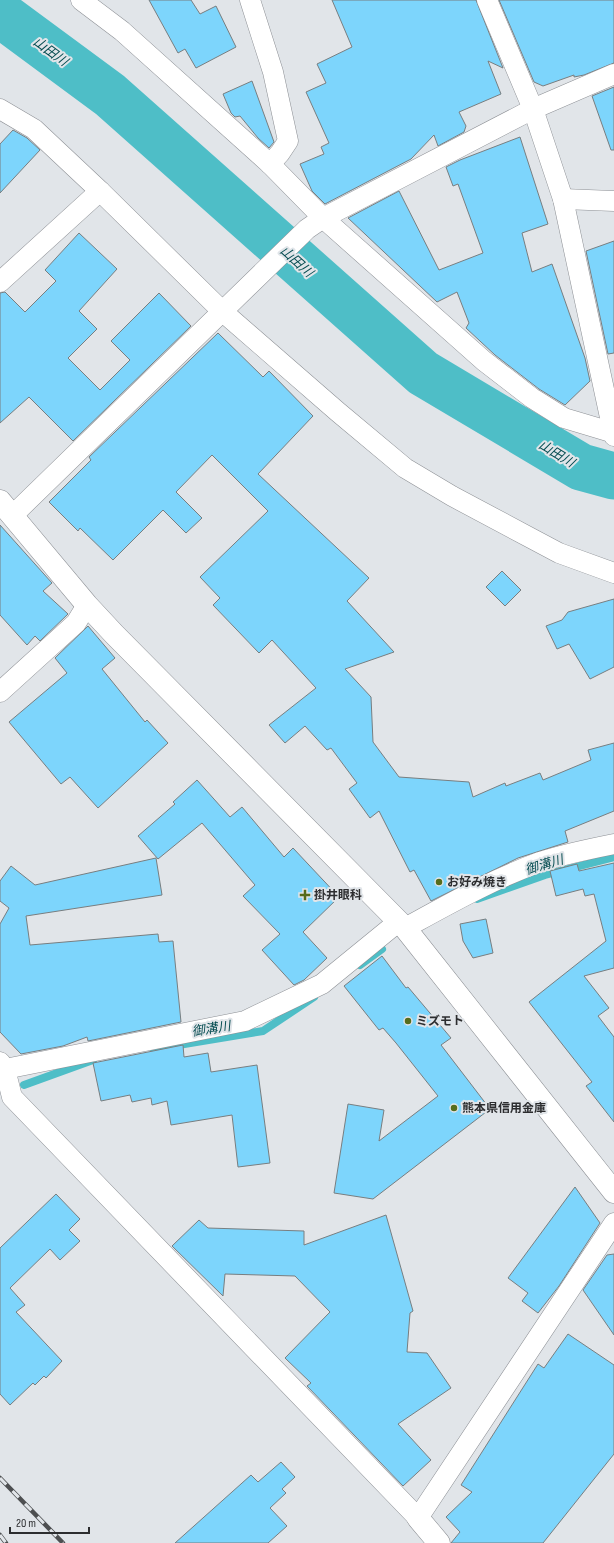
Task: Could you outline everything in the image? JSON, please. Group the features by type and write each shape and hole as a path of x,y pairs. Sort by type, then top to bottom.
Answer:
{"street":[{"path":"80,0 122,30 270,164 315,224 532,398 564,418 613,434"},
{"path":"250,0 273,72 288,141 270,164"},
{"path":"487,0 533,109 563,199 613,434"},
{"path":"614,74 533,109 315,224 228,307 7,508 87,605 402,925 614,1192"},
{"path":"0,109 34,129 228,307 338,412 405,468 452,496 526,536 559,552 614,573"},
{"path":"0,282 100,191"},
{"path":"563,199 614,201"},
{"path":"0,692 76,623 87,605"},
{"path":"439,1543 418,1518 12,1097 2,1066 245,1021 322,984 402,925 539,862 574,852 614,844"},
{"path":"418,1518 614,1223"}],"building":[{"path":"149,0 191,0 200,14 216,6 236,47 196,68 185,49 178,53"},
{"path":"332,0 476,0 503,68 488,61 501,94 459,112 466,126 464,132 438,146 434,135 411,159 325,204 312,191 300,164 324,154 321,147 329,143 306,92 326,83 317,64 352,47"},
{"path":"499,0 614,0 614,63 584,75 574,77 574,75 543,86 534,82"},
{"path":"252,81 274,142 269,148 258,138 240,116 235,117 231,113 223,94"},
{"path":"614,87 614,150 611,150 592,96"},
{"path":"13,130 27,138 40,150 0,193 0,144"},
{"path":"520,137 548,224 522,233 532,272 552,264 585,358 590,381 565,405 539,389 495,355 466,328 469,323 457,292 437,302 348,218 399,191 439,270 483,253 458,184 453,186 446,167 460,160"},
{"path":"79,233 117,269 79,311 97,329 68,358 100,390 130,360 111,341 159,293 191,326 73,441 29,397 0,423 0,293 5,292 25,312 56,281 45,270"},
{"path":"614,241 614,353 608,354 586,251"},
{"path":"218,333 263,377 269,371 313,416 258,474 369,578 347,601 394,652 345,669 371,697 373,742 399,777 469,782 473,797 505,783 506,786 540,773 543,780 591,760 588,750 614,743 614,811 565,831 568,842 518,858 431,901 414,870 410,872 379,811 370,818 349,789 357,783 331,748 327,750 305,726 285,743 269,725 316,688 272,640 259,653 213,605 220,598 200,577 268,511 212,455 176,492 202,518 186,533 163,510 113,560 80,528 78,531 49,502 91,460 89,457"},
{"path":"0,525 52,583 43,591 68,614 40,641 35,636 27,645 0,615"},
{"path":"502,571 521,590 505,606 486,587"},
{"path":"614,599 614,667 590,679 569,644 557,649 546,626 562,620 568,612"},
{"path":"88,626 115,658 102,669 145,722 147,720 168,743 98,808 70,777 61,784 9,722 67,673 55,658"},
{"path":"197,780 230,817 242,807 284,857 293,848 339,897 303,932 327,958 304,980 294,985 262,950 280,934 243,896 255,885 202,823 158,859 138,836 175,804 173,802"},
{"path":"156,858 162,895 26,916 30,945 158,934 159,942 173,941 181,1022 88,1041 87,1037 63,1046 21,1054 0,1032 0,924 9,908 0,901 0,881 11,866 35,885"},
{"path":"614,863 614,968 584,976 609,1008 598,1016 614,1037 614,1122 586,1086 592,1082 529,1002 606,941 594,894 585,896 583,889 556,896 550,871 577,864 579,871"},
{"path":"486,919 493,953 473,958 463,941 460,924"},
{"path":"382,956 406,988 408,987 451,1038 441,1045 490,1109 373,1199 334,1193 348,1104 384,1110 379,1141 438,1096 396,1043 383,1028 379,1030 344,986"},
{"path":"183,1045 184,1057 208,1053 211,1072 257,1065 270,1163 238,1167 232,1115 171,1125 167,1101 152,1105 151,1098 132,1102 130,1095 101,1101 93,1063"},
{"path":"575,1187 600,1223 559,1286 538,1313 522,1301 528,1293 508,1278"},
{"path":"56,1194 80,1219 69,1230 80,1241 60,1260 50,1249 10,1288 25,1305 16,1312 62,1361 46,1378 44,1376 35,1385 33,1383 10,1405 0,1394 0,1248"},
{"path":"386,1215 413,1311 410,1313 407,1352 427,1353 451,1388 398,1424 431,1460 403,1486 307,1386 311,1383 285,1358 330,1312 295,1276 225,1274 223,1296 172,1246 199,1220 208,1228 304,1231 304,1245"},
{"path":"614,1254 614,1335 583,1290 607,1255"},
{"path":"568,1334 614,1365 614,1454 543,1543 451,1543 460,1532 446,1517 472,1492 461,1485 538,1364 544,1368"},
{"path":"281,1462 295,1477 282,1489 286,1493 270,1508 287,1526 268,1543 175,1543 251,1475 258,1482"}],"waterway":[{"name":"山田川","path":"0,17 7,19 110,95 423,373 581,467 614,476"},
{"name":"御溝川","path":"477,899 545,875 614,857"},
{"name":"御溝川","path":"360,965 382,949"},
{"name":"御溝川","path":"154,1049 263,1031 314,997"},
{"name":"御溝川","path":"24,1085 93,1060"}],"railway":[{"path":"0,1478 63,1543"},
{"path":"0,1535 6,1543"}],"place":[{"name":"お好み焼き","path":"439,882"},
{"name":"掛井眼科","path":"305,895"},
{"name":"ミズモト","path":"408,1021"},
{"name":"熊本県信用金庫","path":"454,1108"}]}
